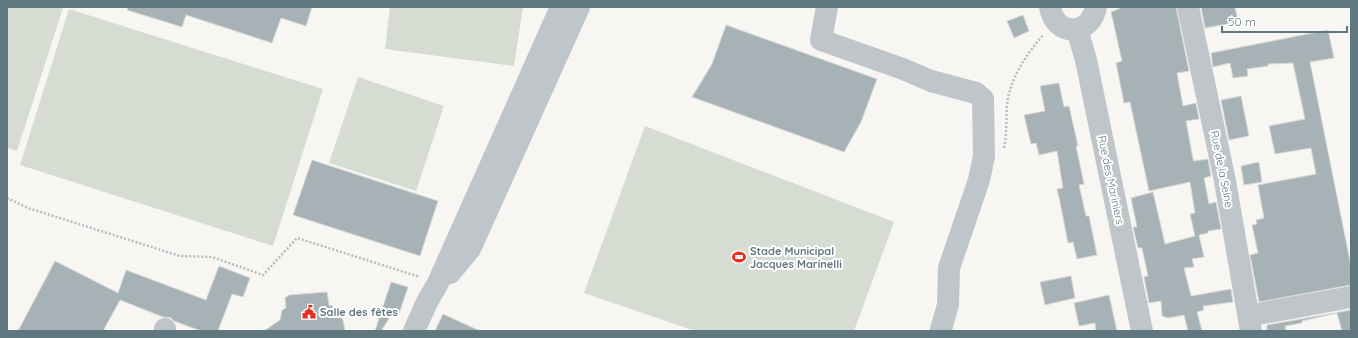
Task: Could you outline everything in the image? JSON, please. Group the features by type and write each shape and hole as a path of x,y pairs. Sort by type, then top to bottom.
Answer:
{"street":[{"path":"414,331 427,302 438,283 561,7"},
{"path":"427,302 470,249 579,7"},
{"path":"827,7 821,40 931,81 976,93 983,99 984,156 979,180 949,268 948,305 941,329"},
{"path":"1053,14 1063,27 1077,29 1090,22 1096,7"},
{"name":"Rue de la Seine","path":"1188,7 1225,181 1251,331"},
{"name":"Rue des Mariniers","path":"1077,29 1086,60 1142,331"},
{"path":"1263,313 1351,297"}],"path":[{"path":"984,156 1000,155 1004,149 1006,141 1007,103 1015,74 1053,14"},
{"path":"7,198 28,208 180,256 212,257 263,275 297,238 438,283"}],"shaded area":[{"path":"7,7 63,8 17,151 7,148"},
{"path":"390,7 523,7 514,66 385,49"},
{"path":"69,9 323,89 273,246 20,165"},
{"path":"358,77 444,106 416,191 329,163"},
{"name":"Stade Municipal Jacques Marinelli","path":"645,126 894,222 854,331 695,331 584,293"}],"building":[{"path":"128,7 312,7 306,26 281,18 272,43 186,15 182,27 127,10"},
{"path":"1123,7 1176,7 1189,71 1177,73 1183,106 1196,103 1199,119 1186,121 1193,159 1194,161 1208,159 1211,176 1204,178 1209,204 1216,202 1221,229 1208,231 1208,233 1199,235 1204,257 1192,259 1194,267 1184,268 1191,296 1231,289 1233,302 1203,306 1204,310 1197,312 1202,331 1188,331 1184,315 1168,318 1162,316 1161,301 1149,303 1144,277 1148,276 1142,248 1138,248 1133,227 1137,227 1131,198 1153,192 1165,244 1195,236 1190,214 1195,213 1190,182 1149,191 1130,102 1124,103 1116,63 1122,61 1111,12"},
{"path":"1201,7 1235,7 1238,22 1205,28"},
{"path":"1023,15 1029,31 1014,38 1007,21"},
{"path":"726,25 877,79 861,122 844,152 692,97 712,64"},
{"path":"1328,30 1334,58 1310,62 1351,266 1351,285 1259,302 1250,255 1258,253 1252,225 1257,224 1256,220 1264,218 1258,185 1316,174 1311,148 1275,154 1269,126 1305,119 1293,63 1268,64 1268,66 1247,69 1248,76 1233,78 1230,63 1213,67 1211,53"},
{"path":"1059,83 1064,107 1069,106 1078,146 1076,146 1084,184 1079,185 1086,216 1089,216 1097,255 1077,259 1073,242 1068,243 1057,189 1063,188 1057,151 1039,155 1036,143 1031,144 1024,115 1045,111 1040,86"},
{"path":"1241,96 1249,136 1229,140 1221,100"},
{"path":"312,160 438,201 420,256 293,215"},
{"path":"1259,162 1262,182 1244,185 1241,166"},
{"path":"55,261 118,293 126,270 206,300 219,266 250,278 243,297 232,294 218,331 201,331 174,321 171,318 163,317 120,300 103,331 18,331"},
{"path":"1071,276 1075,298 1045,305 1040,282"},
{"path":"391,282 408,287 400,311 395,309 381,331 375,331"},
{"name":"Salle des fêtes","path":"327,292 329,305 335,307 336,312 343,320 345,331 264,331 280,320 282,310 286,308 285,298 289,295"},
{"path":"1109,295 1117,331 1096,331 1095,323 1079,326 1074,303"},
{"path":"1351,310 1351,331 1342,331 1337,313 1302,321 1302,323 1285,326 1286,331 1267,331 1267,325"},
{"path":"443,314 480,331 435,331"}],"place":[{"name":"Stade Municipal Jacques Marinelli","path":"739,257"},
{"name":"Salle des fêtes","path":"309,312"}]}
